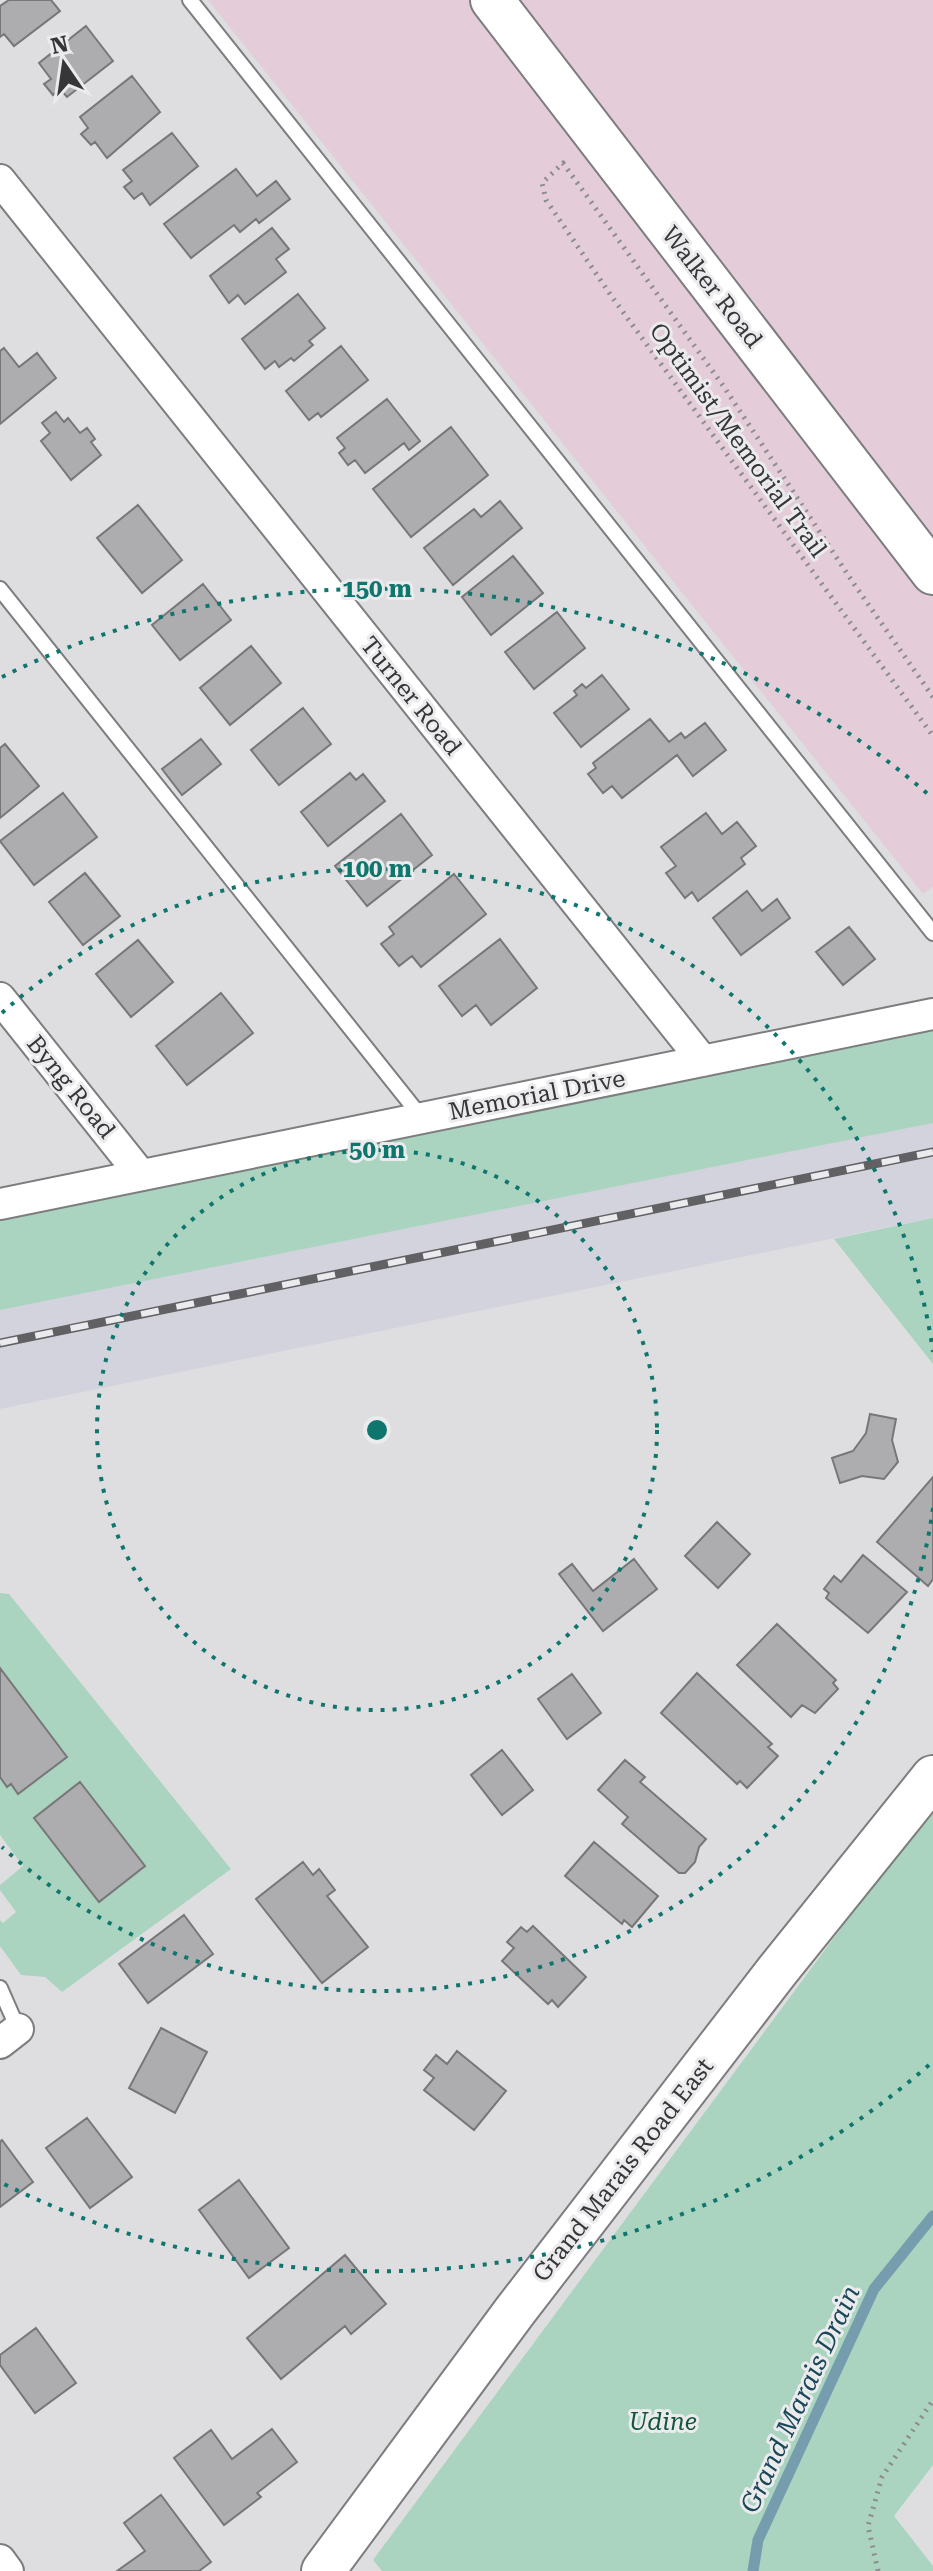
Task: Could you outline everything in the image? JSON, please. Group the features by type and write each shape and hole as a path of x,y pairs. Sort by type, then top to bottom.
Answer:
{"street":[{"name":"Walker Road","path":"492,0 933,573"},
{"name":"Turner Road","path":"0,180 703,1061"},
{"name":"Byng Road","path":"0,998 141,1175"},
{"name":"Memorial Drive","path":"0,1204 933,1014"},
{"name":"Grand Marais Road East","path":"323,2571 525,2298 777,1971 933,1777"},
{"path":"0,2560 8,2571"}],"lane":[{"path":"190,0 933,933"},
{"path":"0,589 422,1118"},
{"path":"0,1988 9,2036"}],"path":[{"name":"Optimist/Memorial Trail","path":"933,697 724,387 563,163 542,183 546,200 612,297 933,736"},
{"path":"878,2571 868,2526 882,2477 933,2400"}],"shaded area":[{"path":"208,0 933,0 933,887 923,894"},
{"path":"933,1123 933,1218 0,1409 0,1310"}],"green space":[{"path":"933,1028 933,1123 0,1310 0,1221"},
{"path":"933,1218 933,1364 834,1239"},
{"path":"0,1593 9,1594 231,1869 62,1992 45,1977 21,1975 0,1946 0,1920 3,1923 16,1912 0,1890 0,1885 23,1866 0,1835 0,1777 11,1784 18,1794 67,1757 0,1668","holes":["80,1782 145,1866 99,1901 34,1817"]},
{"name":"Udine","path":"933,1814 933,2465 894,2516 933,2566 933,2571 382,2571 373,2560 873,1885"}],"building":[{"path":"9,0 51,0 60,11 14,46 4,34 0,37 0,6"},
{"path":"86,26 113,61 67,97 60,89 53,95 44,84 51,79 39,63"},
{"path":"132,76 160,112 107,158 95,142 91,145 81,134 88,128 80,117"},
{"path":"172,133 198,166 150,205 142,193 134,199 124,187 132,181 123,170"},
{"path":"236,169 257,196 276,181 290,199 259,223 256,219 240,232 234,225 191,258 164,224"},
{"path":"272,228 289,249 276,259 286,272 245,304 238,295 229,303 210,276"},
{"path":"298,294 325,328 309,341 313,345 294,361 291,358 279,367 275,361 265,369 242,339"},
{"path":"341,346 368,380 321,417 318,413 309,420 286,391"},
{"path":"4,348 19,367 37,353 56,378 0,424 0,351"},
{"path":"387,399 420,441 409,450 404,443 365,473 355,460 348,465 339,453 345,448 337,438"},
{"path":"56,412 64,422 68,418 80,433 87,428 95,439 91,442 101,455 71,480 41,441 50,433 42,423"},
{"path":"451,427 488,475 411,537 373,489"},
{"path":"500,501 522,528 453,585 424,548 474,509 481,517"},
{"path":"138,505 182,560 142,593 97,538"},
{"path":"513,556 543,593 491,635 462,597"},
{"path":"203,584 231,620 180,660 152,625"},
{"path":"557,612 585,648 534,689 505,652"},
{"path":"251,646 281,683 230,725 200,688"},
{"path":"602,675 629,709 581,747 554,713 577,695 574,691 582,684 586,688"},
{"path":"303,708 331,744 279,785 251,750"},
{"path":"650,719 669,742 681,733 685,738 705,723 726,750 693,776 677,755 622,798 612,786 603,793 588,774 596,768 593,763"},
{"path":"201,739 221,764 182,795 162,769"},
{"path":"5,744 39,786 0,818 0,748"},
{"path":"350,773 356,780 363,774 385,801 328,846 301,812"},
{"path":"63,793 97,837 34,885 0,841"},
{"path":"706,813 722,834 737,822 756,846 741,858 745,864 698,901 692,892 685,898 666,873 676,866 661,847"},
{"path":"401,814 432,855 367,906 335,866"},
{"path":"85,873 120,916 83,945 49,902"},
{"path":"454,874 486,914 421,967 412,956 399,966 381,944 394,934 389,927"},
{"path":"747,891 762,911 777,899 790,918 741,955 713,918"},
{"path":"849,927 875,959 843,985 816,952"},
{"path":"500,939 537,988 491,1025 476,1005 462,1016 439,986"},
{"path":"138,940 173,982 131,1017 96,974"},
{"path":"221,993 253,1033 187,1085 156,1046"},
{"path":"870,1414 896,1419 892,1440 898,1462 884,1479 862,1476 840,1483 832,1458 853,1451 866,1433"},
{"path":"933,1477 933,1579 928,1586 877,1542"},
{"path":"717,1522 750,1554 718,1588 685,1556"},
{"path":"863,1555 907,1592 868,1633 826,1598 829,1593 824,1589 834,1576 841,1582"},
{"path":"634,1559 657,1589 603,1631 559,1574 572,1564 593,1591"},
{"path":"777,1624 836,1680 833,1683 838,1689 815,1713 802,1705 791,1717 737,1665"},
{"path":"0,1668 67,1757 18,1794 11,1784 7,1787 0,1777"},
{"path":"697,1673 772,1744 768,1747 778,1756 747,1788 740,1781 737,1784 661,1713"},
{"path":"572,1674 601,1713 567,1739 538,1699"},
{"path":"502,1750 533,1790 502,1815 471,1775"},
{"path":"625,1760 645,1777 640,1782 706,1839 699,1847 695,1862 685,1873 679,1873 622,1824 628,1817 598,1790"},
{"path":"80,1782 145,1866 99,1902 34,1818"},
{"path":"594,1842 658,1896 632,1927 624,1920 622,1924 565,1876"},
{"path":"303,1862 313,1875 319,1869 335,1890 327,1896 368,1947 322,1983 256,1899"},
{"path":"184,1915 213,1954 148,2003 119,1964"},
{"path":"533,1926 586,1977 558,2007 552,2000 548,2004 502,1961 514,1948 507,1942 521,1927 527,1932"},
{"path":"161,2028 207,2052 175,2113 129,2088"},
{"path":"457,2051 506,2091 474,2130 424,2090 434,2078 424,2070 436,2055 447,2064"},
{"path":"87,2118 132,2177 90,2208 46,2148"},
{"path":"2,2140 33,2182 0,2207 0,2142"},
{"path":"239,2180 289,2248 249,2278 199,2210"},
{"path":"345,2255 386,2304 351,2334 345,2326 281,2379 247,2338"},
{"path":"36,2328 76,2383 35,2413 0,2365 0,2355"},
{"path":"272,2429 297,2462 257,2493 261,2497 224,2525 174,2458 211,2430 232,2459"},
{"path":"161,2495 211,2562 199,2571 117,2571 145,2551 124,2523"}],"waterway":[{"name":"Grand Marais Drain","path":"753,2571 758,2540 874,2289 933,2216"}],"railway":[{"path":"0,1343 933,1152"}]}
